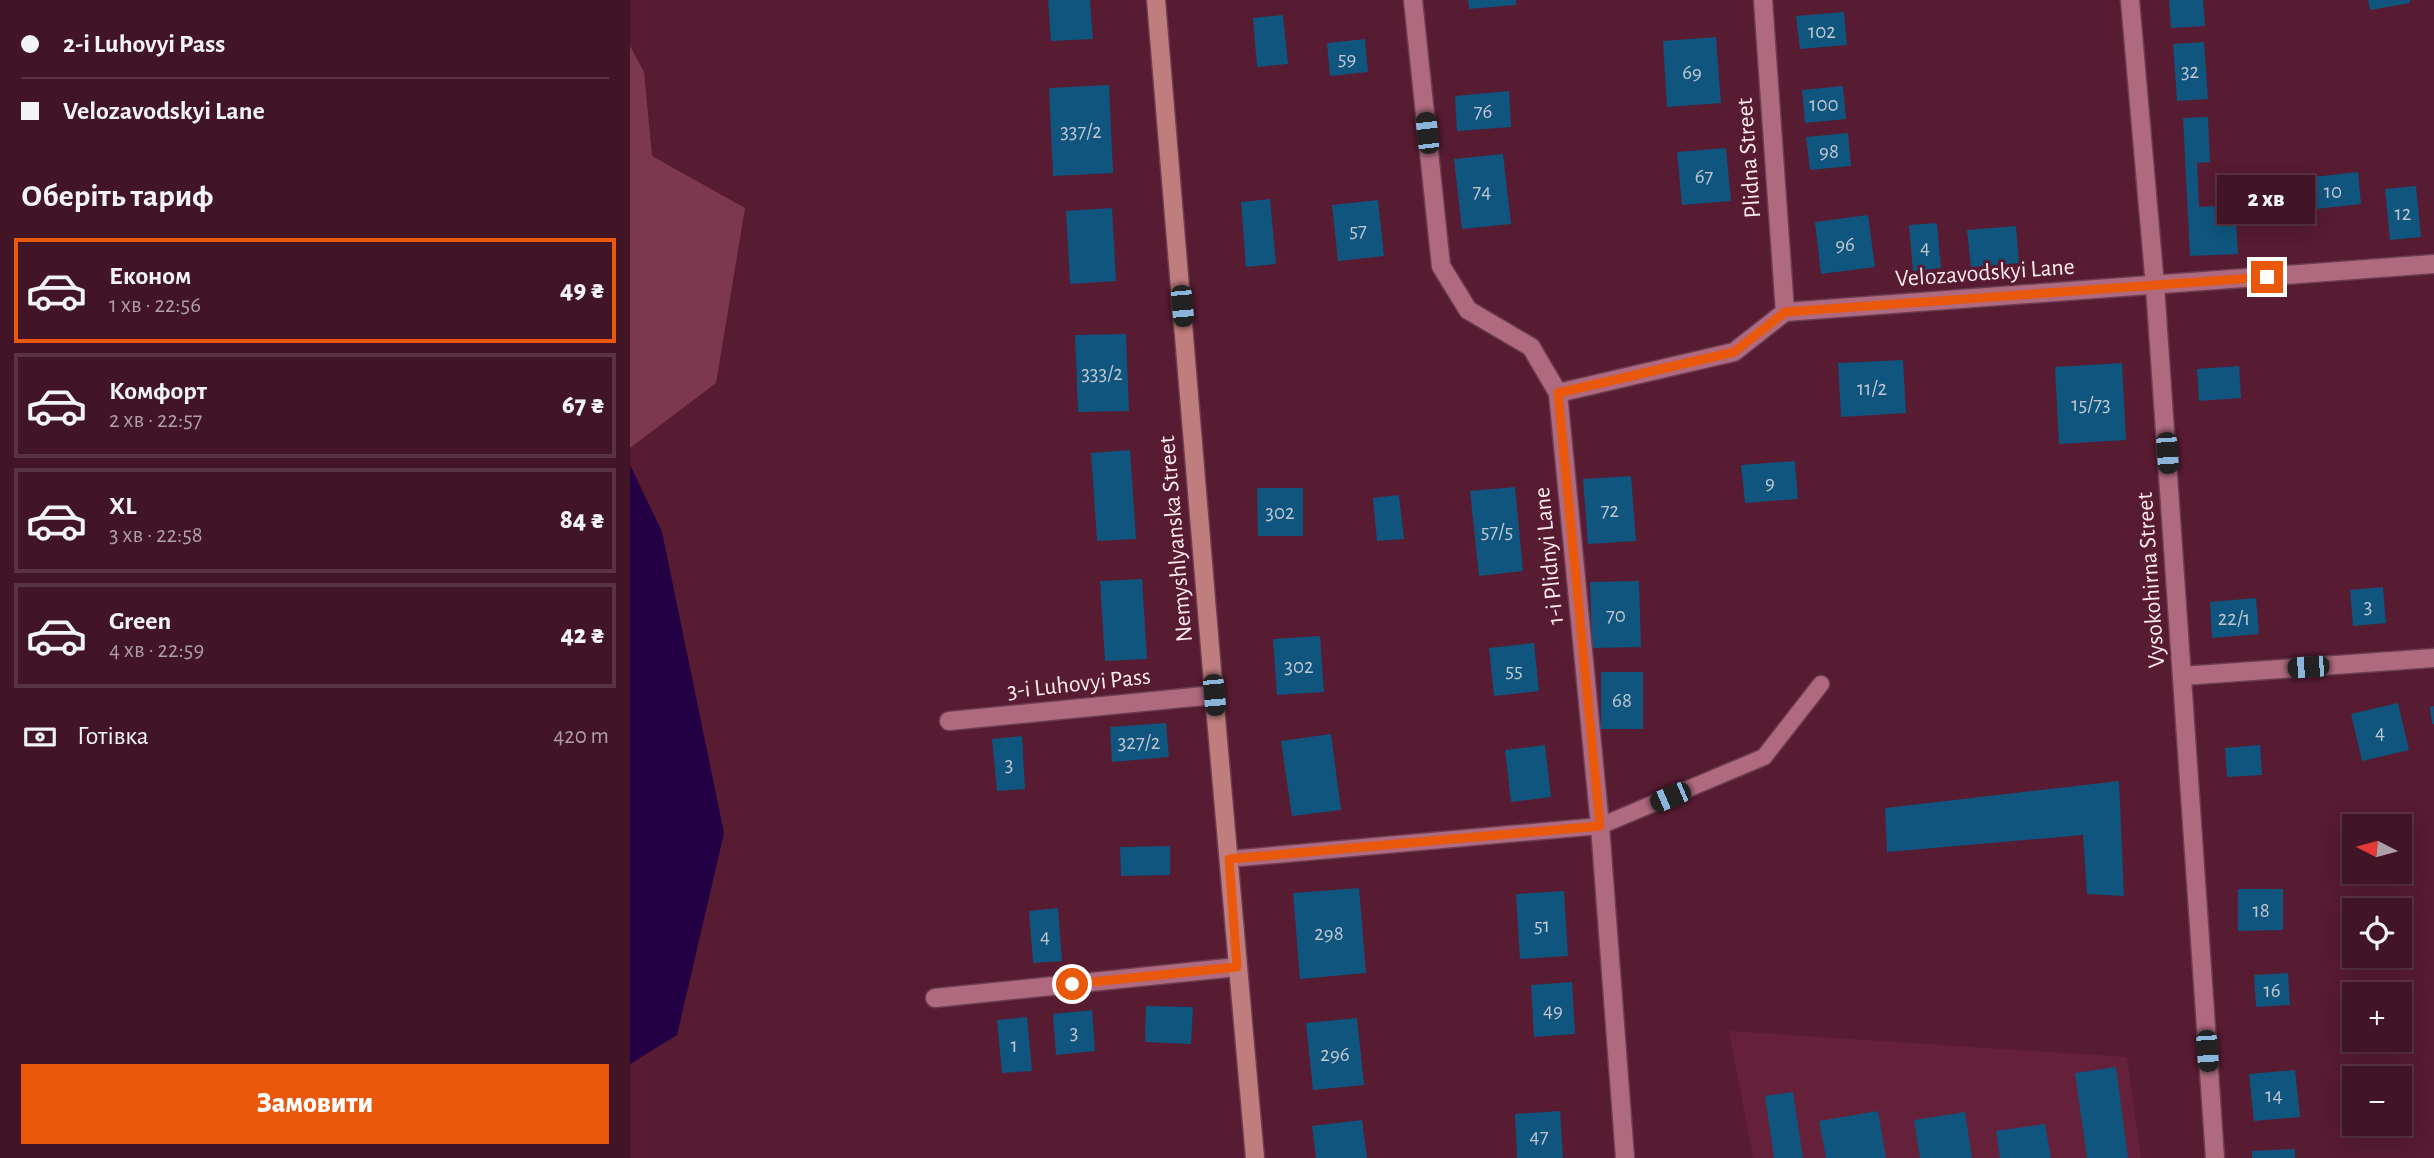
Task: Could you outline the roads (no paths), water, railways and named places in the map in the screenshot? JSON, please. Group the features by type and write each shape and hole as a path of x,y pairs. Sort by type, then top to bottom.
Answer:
{"street":[{"name":"Nemyshlyanska Street","path":"1156,0 1255,1158"},
{"name":"1-i Plidnyi Lane","path":"1413,0 1441,266 1468,310 1531,347 1558,393 1600,826 1625,1158"},
{"name":"Plidna Street","path":"1763,0 1785,312"},
{"name":"Vysokohirna Street","path":"2130,0 2155,286 2215,1158"},
{"name":"Velozavodskyi Lane","path":"1785,312 2434,264"},
{"path":"1558,393 1734,352 1785,312"},
{"path":"2182,677 2434,658"},
{"name":"3-i Luhovyi Pass","path":"949,721 1214,695"},
{"path":"935,998 1237,967"}],"lane":[{"path":"1229,859 1600,826 1764,757 1821,684"}]}
